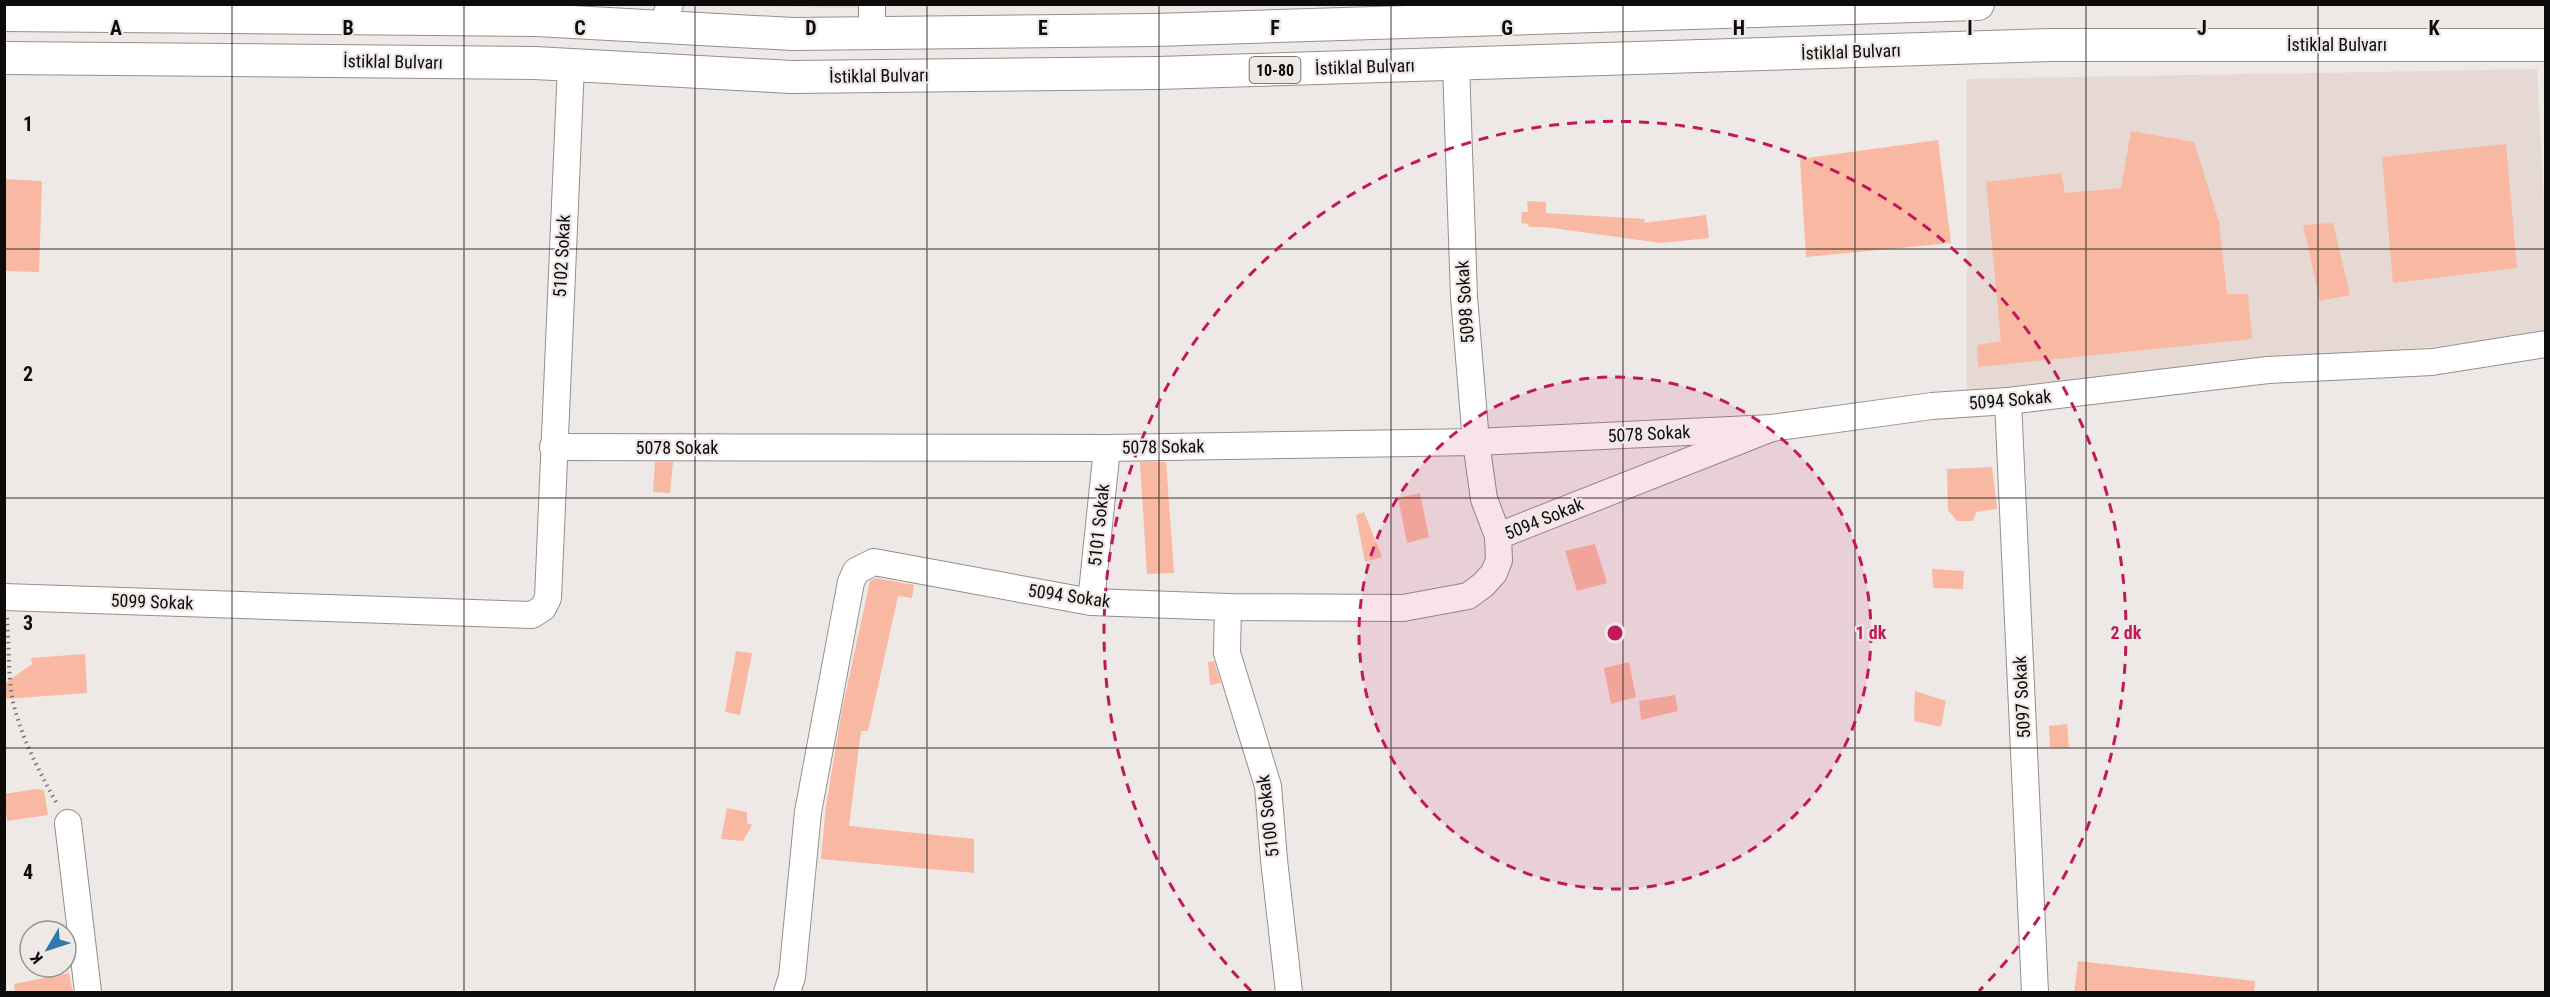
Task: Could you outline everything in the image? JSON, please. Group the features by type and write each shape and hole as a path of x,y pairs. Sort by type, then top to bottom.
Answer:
{"main road":[{"path":"4,15 536,20 666,16 793,34 872,19 1155,30 1370,14 1978,4"},
{"name":"İstiklal Bulvarı","path":"4,58 571,65 804,77 1157,73 2051,45 2546,45"}],"street":[{"name":"5102 Sokak","path":"553,447 571,65"},
{"name":"5098 Sokak","path":"1456,65 1464,297 1476,442 1484,500 1498,536"},
{"name":"5094 Sokak","path":"787,993 792,977 808,812 851,582 856,571 874,562 1091,602 1228,607 1403,608 1468,596 1494,573 1499,560 1498,536 1772,428 1932,406 2008,401 2268,370 2432,362 2546,344"},
{"name":"5097 Sokak","path":"2008,401 2035,993"},
{"name":"5078 Sokak","path":"553,447 1107,448 1476,442 1772,428"},
{"name":"5099 Sokak","path":"5,597 532,615 543,608 548,597 553,447"},
{"name":"5101 Sokak","path":"1091,602 1107,448"},
{"name":"5100 Sokak","path":"1228,607 1227,652 1268,786 1274,860 1290,993"},
{"path":"68,823 88,993"}],"path":[{"path":"5,597 12,695 20,727 30,755 68,823"}],"shaded area":[{"path":"884,4 884,9 718,5"},
{"path":"2537,69 2545,225 2545,334 1967,399 1967,79"}],"building":[{"path":"2131,131 2194,142 2219,222 2227,294 2248,294 2252,339 1978,367 1977,345 2001,341 1986,182 2061,173 2065,193 2121,188"},
{"path":"1938,140 1951,243 1806,257 1800,159"},
{"path":"2506,144 2517,268 2393,283 2382,157"},
{"path":"4,179 42,181 39,272 4,271"},
{"path":"1527,201 1546,202 1546,213 1645,219 1644,223 1706,215 1709,238 1661,243 1545,227 1529,227 1528,224 1521,223 1522,212 1528,212"},
{"path":"2333,223 2350,295 2320,301 2303,225"},
{"path":"655,462 673,462 670,493 653,492"},
{"path":"1140,462 1166,462 1174,573 1147,574"},
{"path":"1992,467 1997,509 1976,512 1973,521 1957,521 1948,510 1947,469"},
{"path":"1420,493 1429,537 1407,543 1398,498"},
{"path":"1364,512 1382,557 1365,562 1356,515"},
{"path":"1595,544 1607,583 1577,591 1565,551"},
{"path":"1932,569 1964,571 1963,589 1933,588"},
{"path":"876,578 914,585 912,598 898,596 868,731 861,731 849,826 974,839 974,873 821,859 826,806 842,710 870,581"},
{"path":"736,651 752,653 740,715 725,712"},
{"path":"85,654 87,693 4,699 4,684 32,664 31,658"},
{"path":"1214,661 1221,683 1210,685 1208,662"},
{"path":"1629,662 1636,697 1611,704 1604,668"},
{"path":"1915,691 1946,701 1941,727 1914,721"},
{"path":"1675,695 1678,711 1641,720 1639,701"},
{"path":"2067,724 2069,748 2050,747 2049,726"},
{"path":"44,790 48,815 7,821 4,794"},
{"path":"727,808 747,812 747,823 752,825 743,841 721,839"},
{"path":"2078,961 2255,981 2254,993 2074,993"},
{"path":"39,979 70,979 73,993 15,993 14,984"}]}
